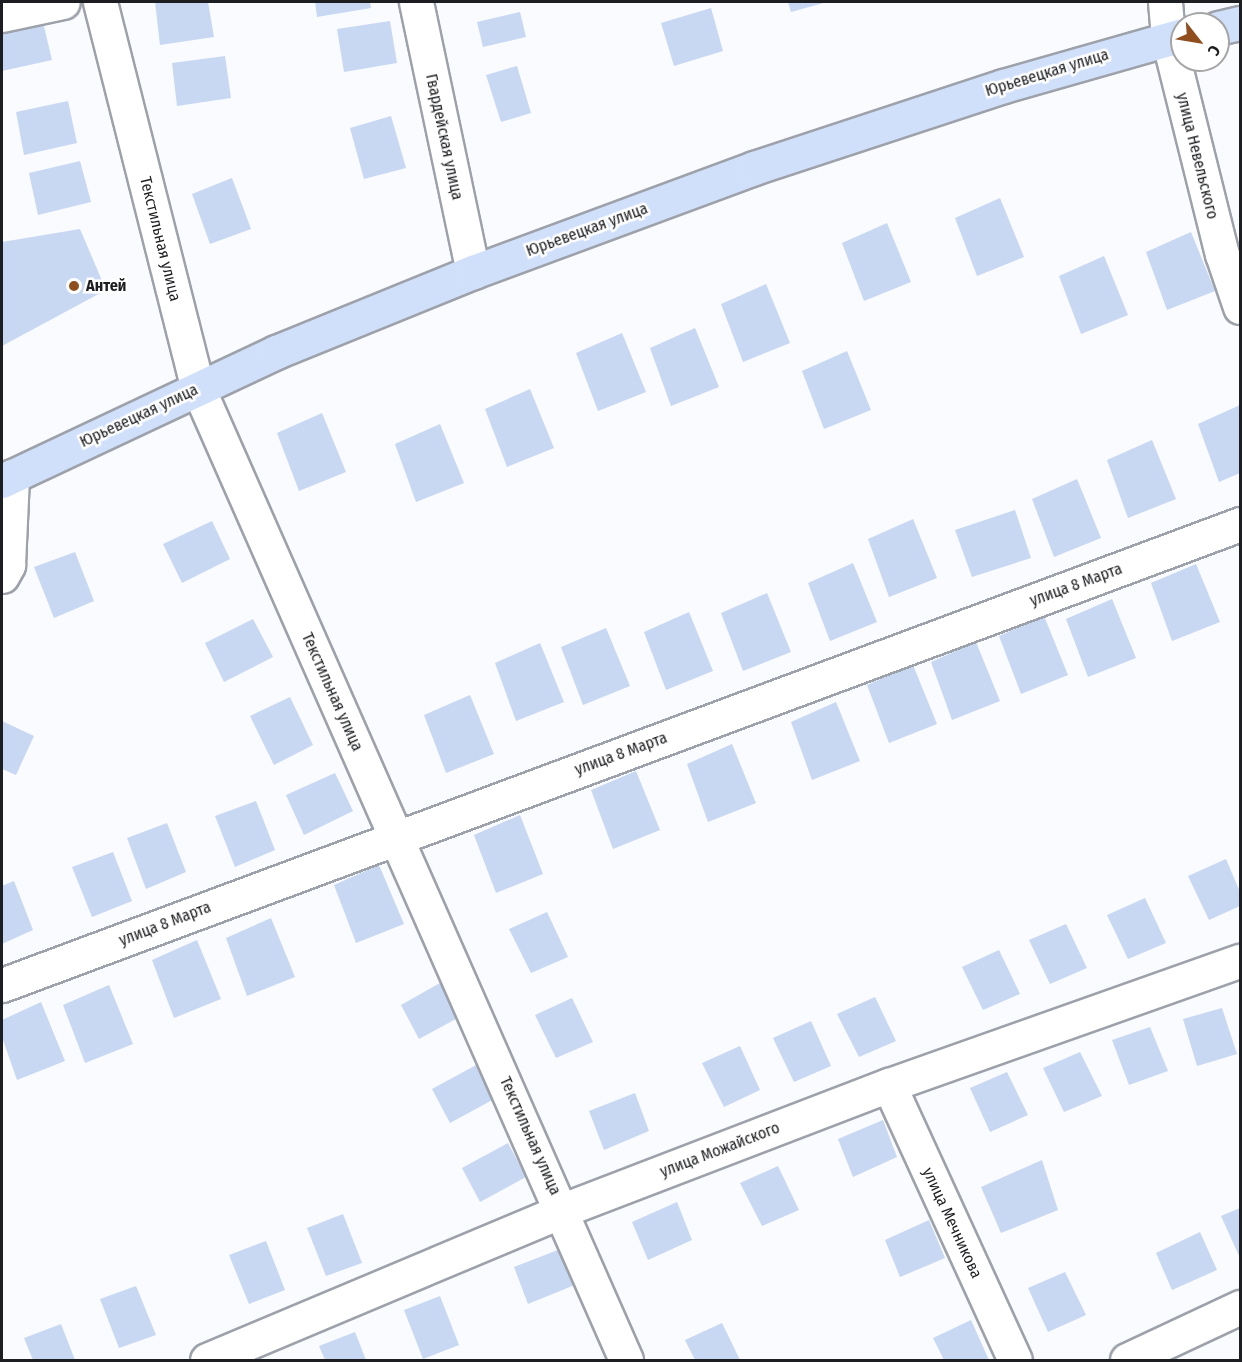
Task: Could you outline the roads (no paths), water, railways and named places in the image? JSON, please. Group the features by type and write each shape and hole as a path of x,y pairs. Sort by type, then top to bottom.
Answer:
{"main road":[{"name":"Юрьевецкая улица","path":"7,479 198,388 473,272 754,168 1003,86 1170,37"}],"street":[{"path":"2,15 63,2"},
{"name":"Текстильная улица","path":"100,2 198,388 563,1210 626,1360"},
{"name":"Гвардейская улица","path":"416,2 473,272"},
{"name":"улица Невельского","path":"1165,2 1170,19"},
{"name":"улица Невельского","path":"1183,72 1222,254 1240,307"},
{"name":"Юрьевецкая улица","path":"2,576 8,565 7,479"},
{"name":"улица 8 Марта","path":"2,985 1240,524"},
{"name":"улица Можайского","path":"207,1360 563,1210 889,1085 1240,961"},
{"name":"улица Мечникова","path":"889,1085 1016,1360"},
{"path":"1127,1360 1240,1307"}],"place":[{"name":"Антей","path":"74,286"}]}
